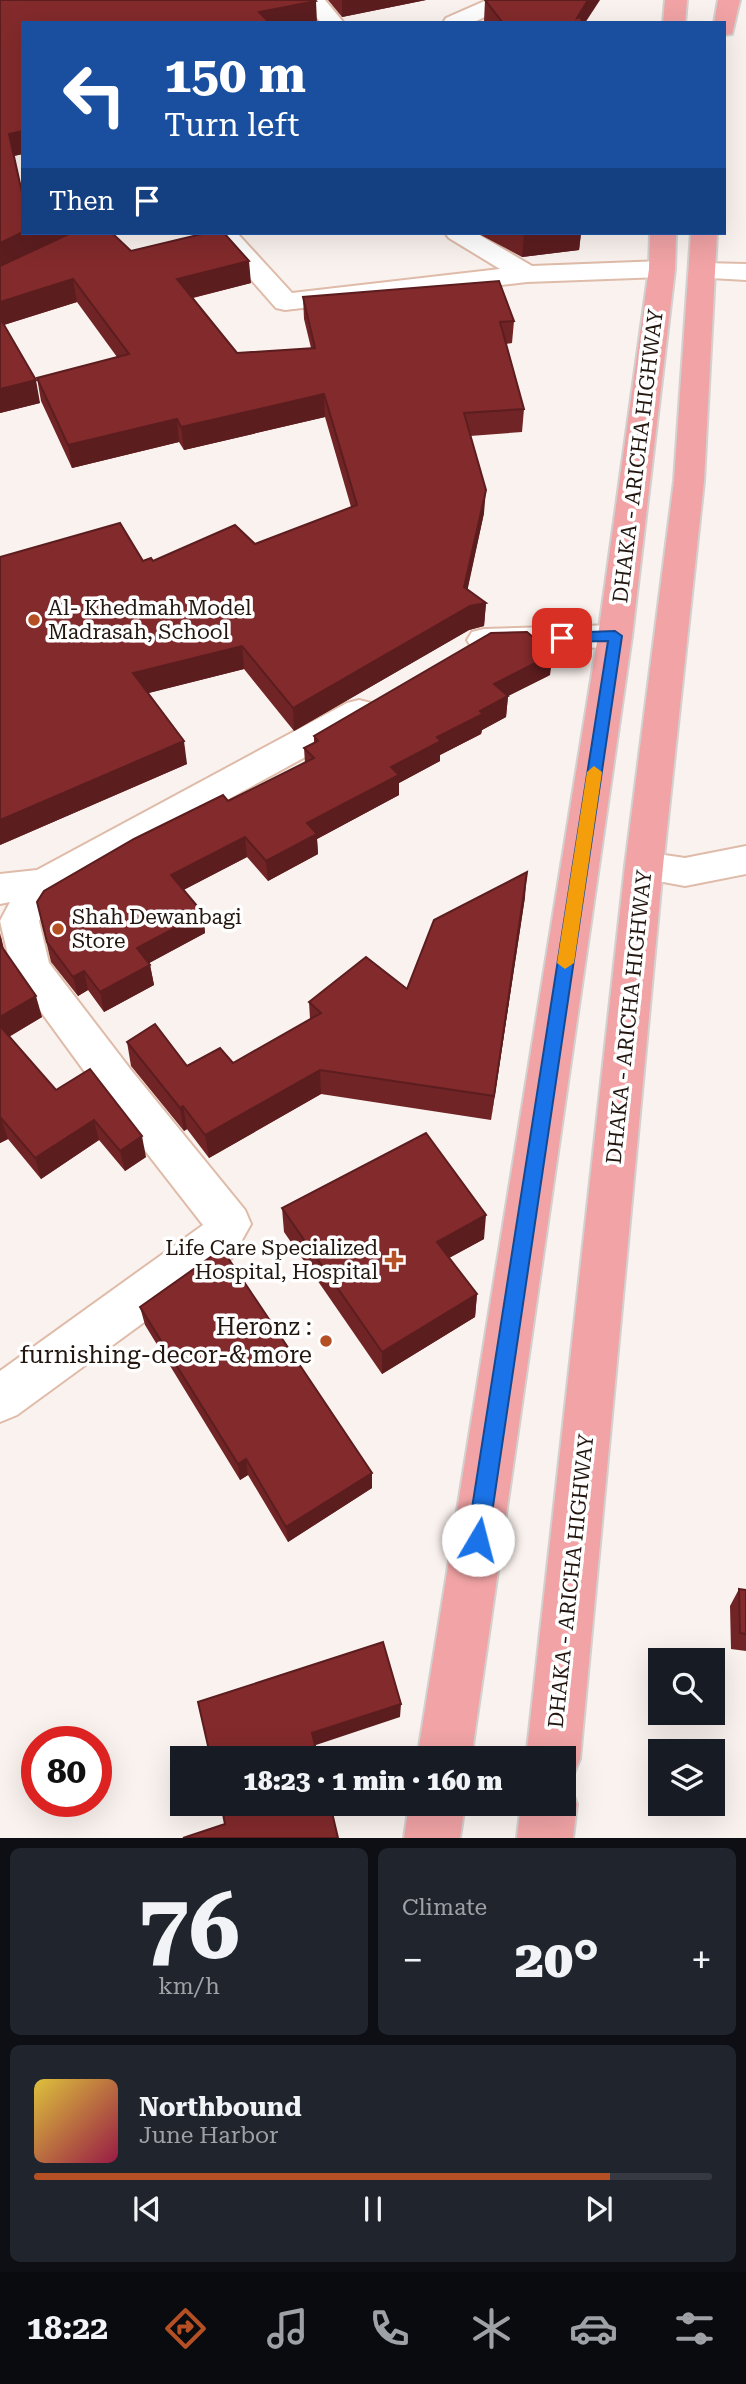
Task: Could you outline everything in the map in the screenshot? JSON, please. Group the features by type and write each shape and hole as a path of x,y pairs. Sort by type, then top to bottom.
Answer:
{"highway":[{"path":"674,21 676,0"},
{"path":"725,21 729,0"},
{"name":"DHAKA - ARICHA HIGHWAY","path":"446,1746 615,636 662,251"},
{"name":"DHAKA - ARICHA HIGHWAY","path":"554,1746 645,866 689,481 703,252"},
{"path":"432,1838 436,1816"},
{"path":"545,1838 548,1816"}],"street":[{"path":"314,0 331,21"},
{"path":"458,21 505,0"},
{"path":"225,235 285,302 527,274 662,251"},
{"path":"461,235 527,274"},
{"path":"703,252 746,272"},
{"path":"459,654 482,640 615,636"},
{"path":"0,1399 216,1244 229,1224 116,1082 31,968 6,910 44,883 307,742 388,694"},
{"path":"645,866 685,872 746,860"}],"building":[{"path":"0,0 316,1 259,12 268,21 21,21 21,131 9,134 21,188 21,233 0,243"},
{"path":"485,0 588,0 577,18 581,17 582,21 501,21"},
{"path":"67,235 114,235 131,251 198,235 226,235 249,261 177,279 237,353 315,348 303,297 499,281 514,321 500,322 524,409 464,413 486,490 464,587 486,603 470,606 293,708 242,646 133,673 184,741 0,820 0,557 120,523 143,561 151,558 153,561 235,525 255,544 357,505 324,394 181,427 177,419 68,445 37,378 129,354 73,279 0,302 0,266"},
{"path":"0,318 36,380 0,389"},
{"path":"527,632 553,654 494,684 508,696 480,711 483,714 437,737 441,741 391,767 399,775 307,823 317,834 266,861 245,837 171,875 203,913 137,948 150,965 100,992 84,971 73,977 47,942 37,902 44,891 134,839 223,795 228,801 314,758 304,748 318,741 314,736 491,633"},
{"path":"527,872 494,1096 320,1070 205,1135 127,1042 155,1024 187,1066 220,1048 233,1063 321,1013 309,1002 366,957 407,989 434,920"},
{"path":"0,937 2,947 36,996 0,1017"},
{"path":"0,1026 56,1090 90,1069 142,1136 120,1151 94,1120 35,1158 0,1119"},
{"path":"426,1133 486,1215 437,1242 477,1294 382,1352 282,1208"},
{"path":"222,1249 372,1473 286,1527 246,1459 238,1464 140,1307"},
{"path":"739,1589 746,1590 746,1634 740,1633"},
{"path":"383,1642 401,1704 312,1733 315,1746 208,1746 198,1702"},
{"path":"223,1816 333,1816 338,1838 183,1838 225,1824"}],"slow traffic":[{"path":"565,963 594,772"}],"place":[{"name":"Al- Khedmah Model Madrasah, School","path":"34,620"},
{"name":"Shah Dewanbagi Store","path":"58,929"},
{"name":"Life Care Specialized Hospital, Hospital","path":"394,1260"},
{"name":"Heronz : furnishing-decor-& more","path":"326,1341"}],"route":[{"path":"478,1540 615,636 562,638"}]}
